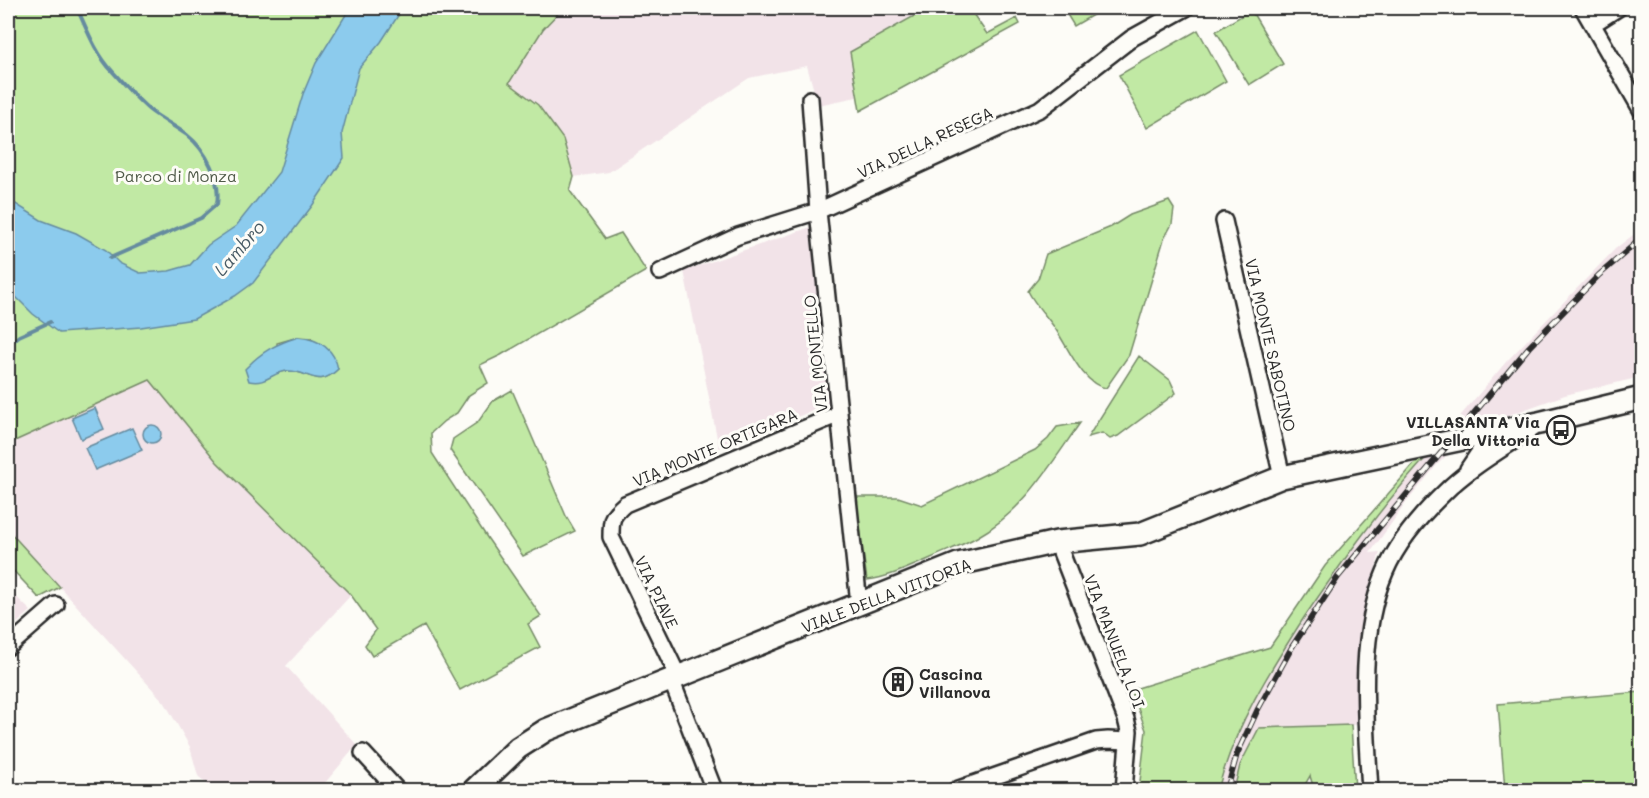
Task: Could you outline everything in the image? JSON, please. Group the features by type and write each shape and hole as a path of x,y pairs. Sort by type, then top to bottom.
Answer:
{"street":[{"name":"VIA DELLA RESEGA","path":"660,272 738,236 818,211 1040,109 1132,38 1186,8"},
{"path":"1583,8 1638,95 1641,111"},
{"path":"1593,24 1618,8"},
{"name":"VIA MONTELLO","path":"810,99 818,211 859,604"},
{"name":"VIA MONTE SABOTINO","path":"1224,221 1282,477"},
{"name":"VIALE DELLA VITTORIA","path":"474,790 518,748 533,737 958,564 1058,542 1140,534 1282,477 1539,423 1641,398"},
{"name":"VIA MONTE ORTIGARA","path":"611,521 615,513 625,504 839,414"},
{"path":"1370,790 1365,682 1371,626 1378,592 1393,556 1408,533 1463,476 1539,423"},
{"path":"1463,476 1493,432"},
{"name":"VIA PIAVE","path":"611,521 611,537 674,678 714,790"},
{"name":"VIA MANUELA LOI","path":"1058,542 1126,719 1129,731 1124,790"},
{"path":"8,647 56,605"},
{"path":"956,790 1096,741 1128,741"},
{"path":"363,753 397,790"}],"shaded area":[{"path":"563,8 915,8 918,14 850,52 857,97 818,105 807,66 749,78 609,172 574,177 563,139 509,83 543,29"},
{"path":"811,227 832,403 719,448 684,271"},
{"path":"1641,229 1641,377 1565,395 1470,429 1445,434 1506,362 1616,248"},
{"path":"150,380 217,462 351,595 286,666 357,745 319,790 214,790 198,776 190,747 165,703 8,530 8,444"},
{"path":"1455,447 1406,503 1370,553 1380,552 1359,629 1356,725 1259,728 1240,765 1234,790 1218,790 1241,725 1276,661 1343,560 1396,490 1430,453"},
{"path":"8,589 31,611 8,631"}],"green space":[{"name":"Parco di Monza","path":"8,8 563,8 543,29 509,83 538,105 563,139 574,177 570,191 605,239 621,233 646,271 480,365 488,383 469,395 457,413 431,433 432,453 541,616 528,624 540,647 460,690 424,626 372,656 365,645 376,630 351,595 217,462 150,380 8,444","holes":["298,337 311,338 338,369 322,378 292,371 277,373 277,343"]},
{"path":"915,8 969,8 987,34 1017,18 1020,24 860,111 850,52 918,14"},
{"path":"1063,8 1105,8 1074,26"},
{"path":"1251,10 1283,64 1249,85 1216,31"},
{"path":"1198,30 1226,81 1147,128 1119,75"},
{"path":"1169,201 1174,209 1172,224 1164,239 1129,355 1106,388 1091,381 1084,374 1028,291 1038,279 1046,254 1111,227 1130,215"},
{"path":"1139,356 1170,380 1176,393 1118,436 1110,439 1102,433 1088,437"},
{"path":"512,390 566,516 575,531 523,556 450,450 453,439 478,422 493,401"},
{"path":"1080,423 1035,486 993,527 966,543 908,568 884,577 867,580 855,497 898,497 922,505 1035,450 1057,427"},
{"path":"1430,453 1364,532 1292,636 1243,721 1218,790 1139,790 1146,730 1131,690 1270,647 1325,566 1423,454"},
{"path":"8,530 60,587 39,598 8,565"},
{"path":"1641,692 1641,790 1505,790 1498,704"},
{"path":"1351,725 1355,790 1312,790 1310,776 1302,790 1234,790 1240,765 1259,728"}],"water":[{"name":"Lambro","path":"350,8 403,8 381,42 359,68 342,133 344,158 312,206 253,283 194,319 141,327 59,333 33,314 8,289 8,199 41,220 76,233 106,250 119,263 140,273 169,271 190,265 208,245 236,226 279,172 303,94 316,63"},
{"path":"298,337 318,342 329,350 338,369 325,378 314,378 289,371 278,373 266,380 249,381 245,369 257,357 283,342"},
{"path":"95,408 104,429 81,439 72,418"},
{"path":"148,425 156,425 161,430 159,441 148,443 143,438 143,430"},
{"path":"132,428 142,450 95,470 85,448"}],"waterway":[{"path":"77,8 92,42 107,65 147,108 194,141 211,166 217,185 217,204 201,218 110,258"},
{"path":"8,345 19,336 50,322"}],"railway":[{"path":"1227,790 1237,754 1257,711 1292,647 1338,577 1529,347 1599,275 1642,238"}],"place":[{"name":"VILLASANTA Via Della Vittoria","path":"1561,430"},
{"name":"Cascina Villanova","path":"898,682"}]}
